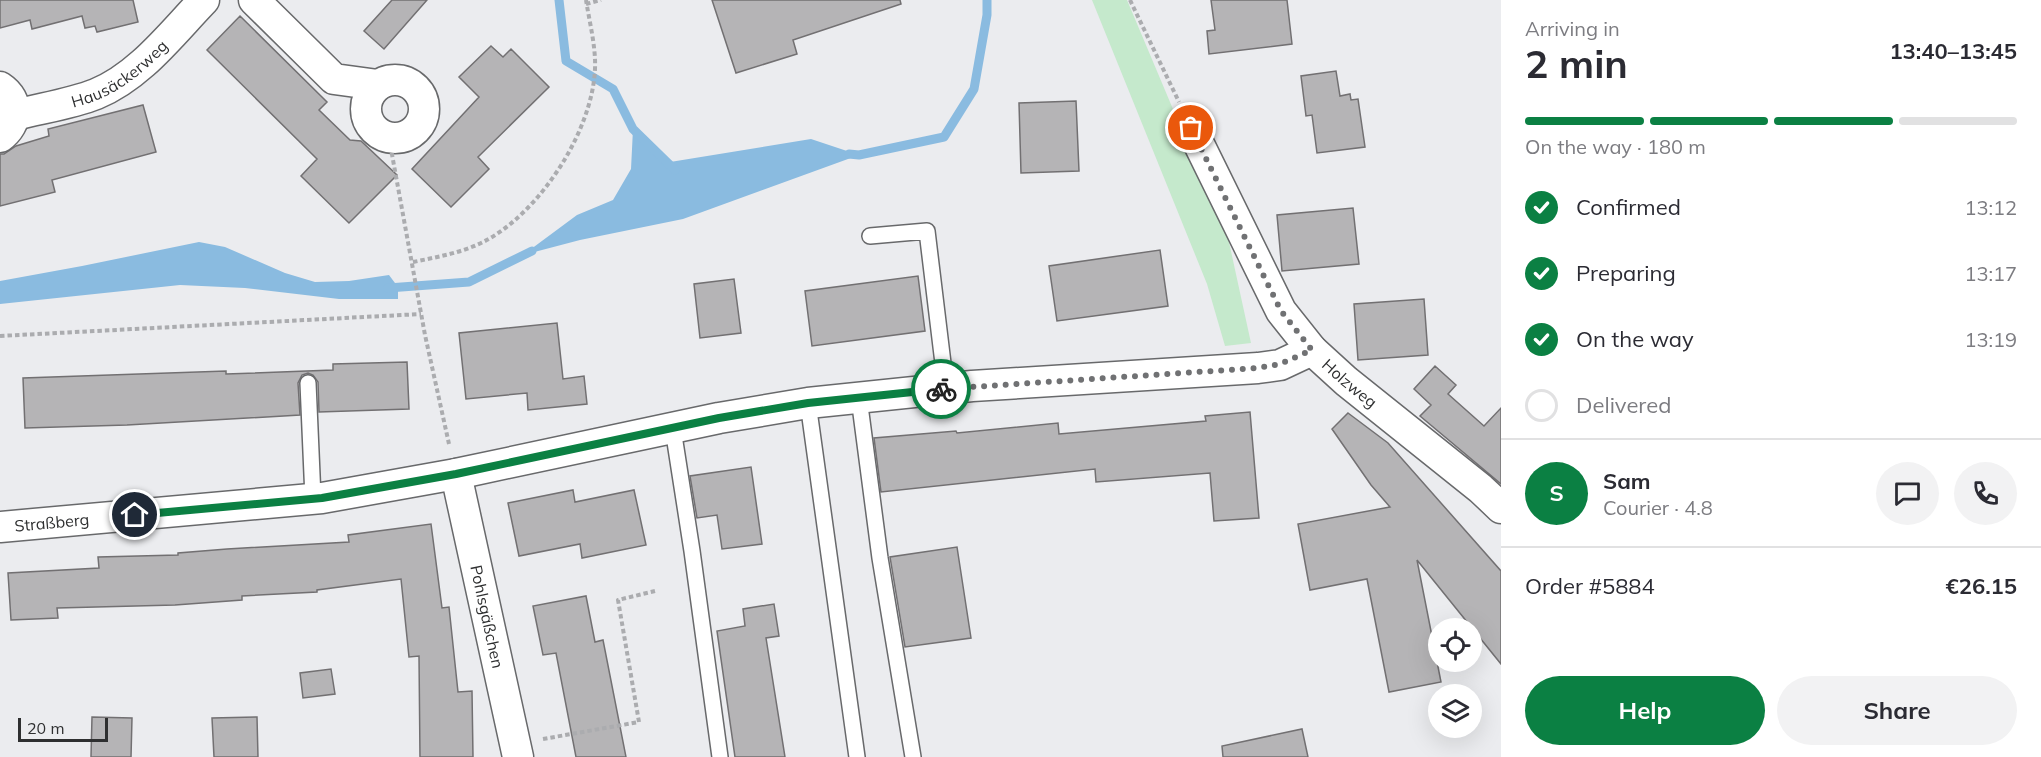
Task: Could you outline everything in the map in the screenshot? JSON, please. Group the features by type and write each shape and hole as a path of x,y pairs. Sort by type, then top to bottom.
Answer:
{"street":[{"name":"Hausäckerweg","path":"0,87 11,97 8,126 96,94 133,73 204,0"},
{"path":"254,0 334,79 378,86"},
{"path":"387,81 401,81 411,85 419,93 424,112 417,128 409,135 389,138 372,128 365,109 367,99 378,86 387,81"},
{"name":"Holzweg","path":"1191,128 1281,311 1312,350 1346,381 1481,489 1501,508"},
{"name":"Straßberg","path":"0,527 313,498 456,474 808,403 946,388 1258,368 1280,364 1312,350"},
{"name":"Pohlsgäßchen","path":"456,474 517,750"}],"lane":[{"path":"870,236 927,231 946,388"},
{"path":"308,383 313,498"},
{"path":"859,398 879,558 912,757"},
{"path":"808,403 857,757"},
{"path":"673,429 720,757"}],"path":[{"path":"413,262 460,252 507,227 534,200 558,169 578,134 590,101 595,60 586,2 601,0"},
{"path":"1130,0 1191,128"},
{"path":"389,138 421,314 456,474"},
{"path":"0,336 421,314"},
{"path":"517,750 639,722 618,600 655,591"}],"green space":[{"path":"1092,0 1127,0 1229,242 1251,343 1225,346 1207,284"}],"water":[{"path":"633,129 664,163 811,139 859,155 683,219 580,240 523,255 577,215 613,200 631,169"},
{"path":"199,242 225,247 285,273 315,282 349,281 389,275 398,287 398,299 339,299 245,288 180,285 0,304 0,281"}],"building":[{"path":"0,0 133,0 138,22 97,32 95,26 85,28 82,16 32,29 30,20 0,28"},
{"path":"392,0 427,0 384,49 364,31"},
{"path":"712,0 900,0 901,4 793,40 797,54 736,73"},
{"path":"1211,0 1287,0 1292,44 1209,54 1207,31 1215,30"},
{"path":"240,16 327,102 319,110 350,140 361,141 397,175 349,223 301,176 317,159 207,50"},
{"path":"491,46 503,57 511,49 549,87 478,157 489,169 451,207 412,169 479,97 459,77"},
{"path":"1336,71 1340,96 1350,94 1351,100 1358,99 1365,147 1317,153 1312,115 1306,116 1301,76"},
{"path":"1076,101 1079,171 1021,173 1019,103"},
{"path":"143,105 156,152 52,180 55,192 0,206 0,154 16,146 49,136 48,129"},
{"path":"1353,208 1359,264 1282,271 1277,215"},
{"path":"1160,250 1168,306 1057,321 1049,266"},
{"path":"918,276 925,331 812,346 805,291"},
{"path":"734,279 741,333 700,338 694,284"},
{"path":"1424,299 1428,355 1358,360 1354,304"},
{"path":"557,323 563,379 584,376 587,404 528,410 527,393 466,399 459,333"},
{"path":"407,362 409,409 319,412 318,382 313,375 308,373 302,375 298,383 300,415 127,425 25,428 23,378 333,370 333,364"},
{"path":"1435,366 1456,385 1448,394 1484,426 1501,408 1501,484 1420,416 1431,405 1414,389"},
{"path":"1250,412 1259,518 1214,521 1210,473 1096,482 1095,469 881,492 874,438 1058,423 1059,434 1206,421 1205,416"},
{"path":"1348,413 1388,443 1501,571 1501,664 1482,640 1482,618 1464,618 1417,560 1428,618 1428,672 1439,672 1441,682 1389,692 1367,579 1310,590 1298,524 1390,507 1371,485 1332,429"},
{"path":"751,467 762,544 722,549 717,515 697,518 690,476"},
{"path":"573,490 575,502 634,490 646,545 582,558 580,544 519,556 508,503"},
{"path":"431,524 442,608 449,607 458,692 472,691 473,757 420,757 419,656 409,657 401,579 317,590 317,592 242,596 242,600 175,605 57,608 58,618 11,620 8,573 99,568 98,557 178,555 178,553 227,549 349,542 348,535"},
{"path":"957,547 971,638 905,647 890,557"},
{"path":"586,596 595,642 603,640 626,757 576,757 556,653 543,655 533,606"},
{"path":"774,604 779,636 766,638 785,757 735,757 717,631 745,626 743,609"},
{"path":"331,669 335,694 303,698 300,673"},
{"path":"92,717 132,718 131,757 91,757"},
{"path":"257,717 258,757 214,757 212,718"},
{"path":"1302,729 1308,757 1223,757 1222,746"}],"waterway":[{"path":"559,0 566,61 613,89 633,129 675,170"},
{"path":"849,154 859,155 944,137 974,89 987,15 987,0"},
{"path":"388,288 469,282 532,251"}],"way so far":[{"path":"941,389 1258,368 1280,364 1312,350 1281,311 1191,128"}],"route":[{"path":"135,515 322,498 456,474 719,418 808,403 941,389"}]}
